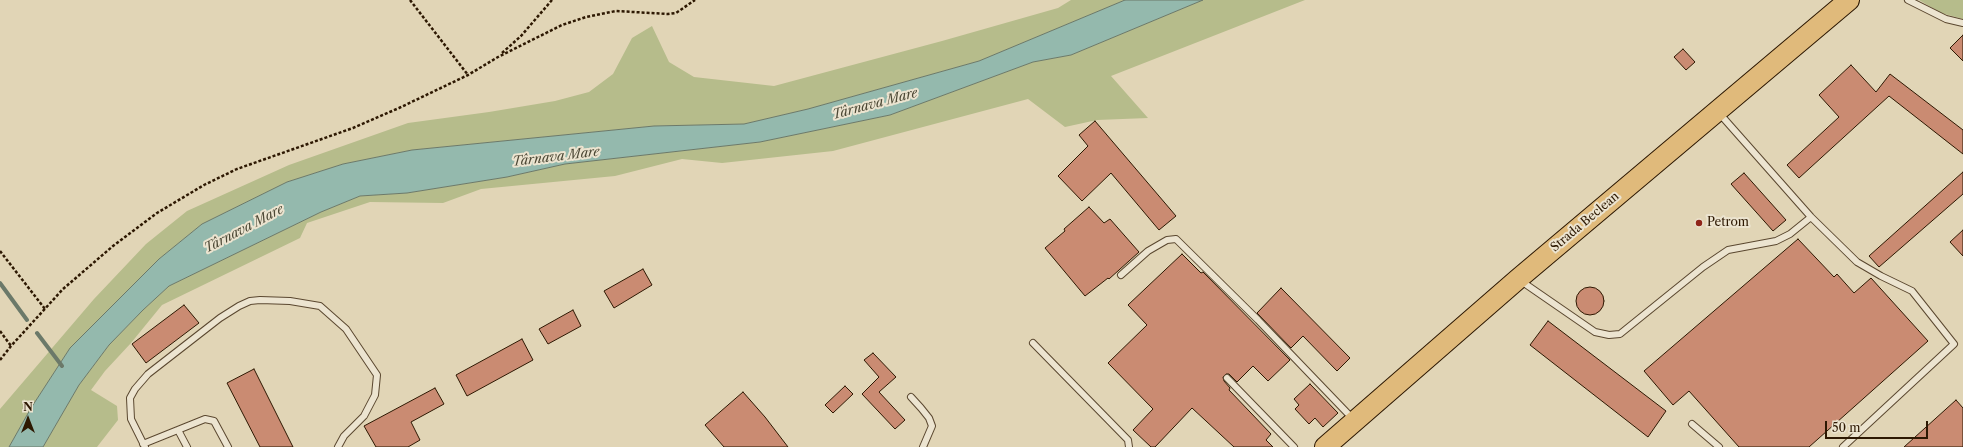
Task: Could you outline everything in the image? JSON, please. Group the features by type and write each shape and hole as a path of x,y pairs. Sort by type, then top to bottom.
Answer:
{"main road":[{"name":"Strada Beclean","path":"1325,447 1354,420 1518,279 1848,0"}],"lane":[{"path":"1908,0 1946,19 1963,23"},
{"path":"1717,110 1811,217 1857,262 1912,291 1954,344 1843,447"},
{"path":"1518,279 1595,332 1609,335 1620,334 1703,267 1728,250 1776,241 1790,234 1811,217"},
{"path":"1121,275 1148,251 1167,240 1176,240 1258,320 1354,420"},
{"path":"228,447 214,422 205,419 144,446 135,430 130,409 130,398 148,374 220,318 250,301 260,300 290,301 320,306 346,329 377,375 375,395 364,416 344,436 338,447"},
{"path":"1033,343 1128,440 1129,447"},
{"path":"1227,378 1294,447"},
{"path":"910,397 929,418 932,426 923,447"},
{"path":"1692,424 1719,447"},
{"path":"178,430 187,447"}],"path":[{"path":"410,0 468,75"},
{"path":"498,56 521,36 552,0"},
{"path":"0,360 63,290 113,246 157,213 204,185 237,169 353,128 468,75 498,56 562,25 586,17 616,11 668,14 676,13 695,0"},
{"path":"0,251 45,309"},
{"path":"0,331 11,346"}],"green space":[{"path":"1071,0 1125,0 979,61 808,109 744,124 654,126 412,150 343,164 287,182 202,224 159,259 70,348 31,408 9,447 0,447 0,409 94,299 146,244 187,211 289,165 408,123 555,101 589,92 613,74 632,38 652,26 669,62 694,77 774,86 1058,8"},
{"path":"1203,0 1305,0 1111,76 1148,118 1097,120 1065,127 1028,99 833,151 722,163 682,159 615,176 481,189 443,203 370,202 307,223 300,238 162,305 131,343 105,371 91,390 117,406 118,420 97,447 43,447 79,385 109,345 169,286 321,212 360,196 407,193 507,177 565,164 760,142 890,115 1033,62 1071,55"},
{"path":"1919,0 1963,0 1963,19 1941,13"}],"water":[{"name":"Târnava Mare","path":"1125,0 1203,0 1071,55 1033,62 890,115 760,142 565,164 507,177 407,193 360,196 321,212 169,286 109,345 79,385 43,447 9,447 31,408 70,348 159,259 202,224 287,182 343,164 412,150 654,126 744,124 808,109 979,61"}],"building":[{"path":"1963,35 1963,61 1950,48"},
{"path":"1683,49 1695,62 1686,70 1674,57"},
{"path":"1851,65 1876,92 1890,74 1963,130 1963,154 1889,96 1799,178 1787,165 1839,117 1819,95"},
{"path":"1095,121 1176,216 1159,230 1111,173 1082,201 1058,176 1088,146 1079,135"},
{"path":"1963,172 1963,194 1879,267 1869,256"},
{"path":"1744,173 1786,220 1773,231 1731,184"},
{"path":"1089,207 1104,223 1110,219 1139,252 1109,279 1108,278 1085,296 1045,248"},
{"path":"1963,230 1963,256 1950,242"},
{"path":"1798,239 1834,277 1837,274 1854,293 1871,278 1928,341 1809,447 1739,447 1689,391 1673,405 1644,371"},
{"path":"1182,254 1201,273 1203,272 1290,360 1268,381 1253,366 1237,382 1229,374 1226,374 1223,377 1224,381 1230,388 1229,390 1271,434 1266,440 1273,447 1234,447 1192,408 1155,447 1151,447 1133,430 1153,409 1108,363 1147,325 1128,305"},
{"path":"643,269 652,285 614,308 604,291"},
{"path":"1590,287 1600,291 1604,301 1600,311 1590,315 1580,311 1576,301 1580,291"},
{"path":"1281,288 1350,358 1337,371 1303,336 1291,348 1257,313"},
{"path":"184,305 199,323 146,363 132,344"},
{"path":"573,310 581,326 548,344 539,329"},
{"path":"1548,321 1666,411 1648,437 1530,345"},
{"path":"522,339 533,360 467,396 456,375"},
{"path":"873,353 896,377 879,392 905,420 895,429 862,394 879,377 864,360"},
{"path":"254,369 293,447 260,447 227,383"},
{"path":"1310,384 1338,413 1323,427 1315,418 1309,424 1295,409 1299,405 1294,399"},
{"path":"845,386 853,394 833,413 825,405"},
{"path":"435,388 444,404 411,422 420,440 408,447 376,447 364,426"},
{"path":"743,392 788,447 724,447 705,425"},
{"path":"1956,400 1963,408 1963,447 1904,447"}],"waterway":[{"path":"0,283 27,320"},
{"path":"37,333 62,366"}],"place":[{"name":"Petrom","path":"1699,223"}]}
